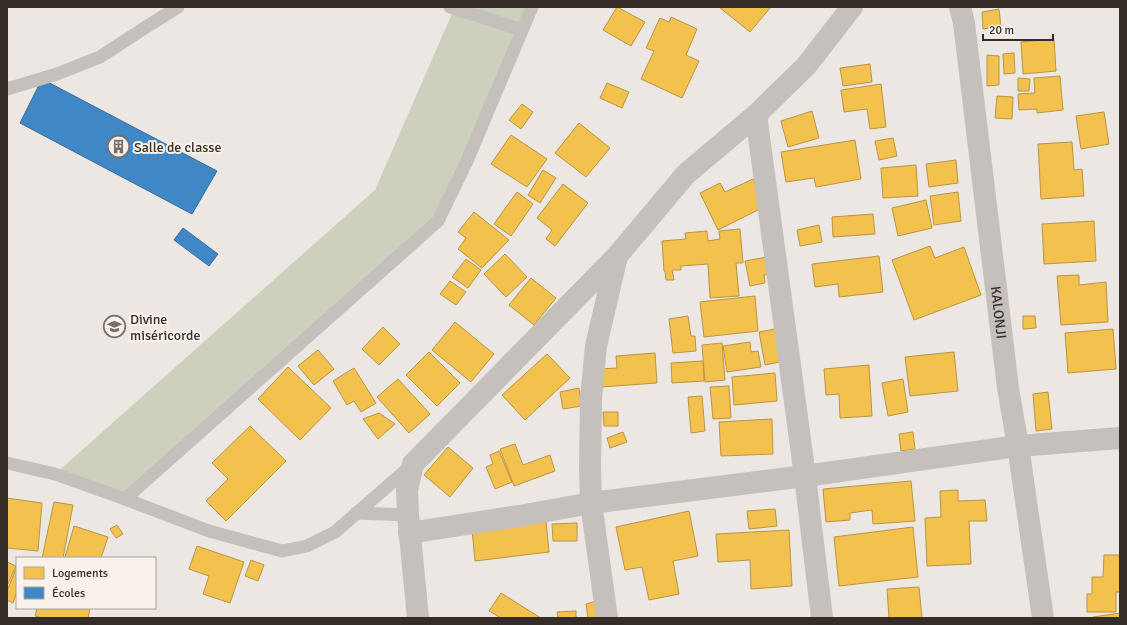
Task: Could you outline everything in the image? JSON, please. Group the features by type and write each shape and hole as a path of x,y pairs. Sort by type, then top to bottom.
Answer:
{"street":[{"path":"418,618 408,524 407,490 413,464 616,256 686,174 756,115 806,66 852,7"},
{"name":"KALONJI","path":"960,7 964,23 1008,388 1043,618"},
{"path":"756,115 805,476 822,618"},
{"path":"607,618 591,503 591,399 596,346 616,256"},
{"path":"408,524 525,515 591,503 805,476 1018,446 1120,438"}],"lane":[{"path":"7,89 57,74 100,57 178,7"},
{"path":"450,7 522,30"},
{"path":"125,499 438,221 468,161 532,7"},
{"path":"7,463 55,474 209,531 282,551 307,546 335,532 413,464"},
{"path":"356,514 408,524"}],"green space":[{"path":"450,7 532,7 438,221 125,499 55,474 375,190 454,9"}],"building: Logements":[{"path":"617,7 645,22 631,46 603,30"},
{"path":"719,7 768,7 770,8 750,32"},
{"path":"999,9 1001,27 983,29 982,12"},
{"path":"671,17 697,29 686,55 699,61 682,98 641,79 654,51 646,48 660,18 669,22"},
{"path":"1054,39 1056,71 1023,74 1021,42"},
{"path":"1014,53 1015,73 1004,74 1003,54"},
{"path":"987,55 999,56 999,85 987,86"},
{"path":"870,64 872,82 843,86 840,68"},
{"path":"1060,76 1063,110 1037,113 1037,109 1019,110 1018,94 1035,93 1034,78"},
{"path":"1018,78 1030,79 1029,91 1018,91"},
{"path":"607,83 629,92 622,108 600,98"},
{"path":"881,84 886,127 870,129 867,109 844,112 841,90"},
{"path":"997,96 1013,97 1012,119 995,118"},
{"path":"522,104 533,112 521,129 509,120"},
{"path":"812,111 819,138 788,147 781,121"},
{"path":"1104,112 1109,144 1081,149 1076,116"},
{"path":"579,123 610,148 586,177 555,153"},
{"path":"511,135 547,159 527,187 491,164"},
{"path":"893,138 897,156 879,160 875,141"},
{"path":"855,140 861,179 816,187 814,178 786,182 781,152"},
{"path":"1072,142 1074,170 1082,169 1084,196 1041,199 1038,144"},
{"path":"956,160 958,183 929,187 926,164"},
{"path":"916,165 918,196 883,198 881,168"},
{"path":"543,170 556,178 540,203 528,195"},
{"path":"753,179 766,206 718,230 700,193 720,183 725,192"},
{"path":"563,184 588,203 555,246 546,239 552,230 537,218"},
{"path":"517,192 533,204 511,236 494,224"},
{"path":"958,192 961,221 934,225 930,196"},
{"path":"926,200 932,228 898,236 892,208"},
{"path":"474,212 509,240 482,268 458,249 466,238 458,232"},
{"path":"873,214 875,234 833,237 832,217"},
{"path":"1094,221 1096,261 1044,264 1042,224"},
{"path":"819,225 822,242 800,246 797,230"},
{"path":"740,229 743,263 736,263 739,296 710,298 708,264 681,266 681,270 672,270 674,280 666,280 662,241 686,239 685,233 707,231 708,241 720,239 719,231"},
{"path":"930,246 935,258 964,247 981,295 914,320 892,260"},
{"path":"505,254 527,277 506,297 484,274"},
{"path":"773,256 777,273 764,275 765,283 750,286 745,261"},
{"path":"879,256 883,292 839,297 838,284 815,287 812,264"},
{"path":"466,259 481,270 468,288 452,277"},
{"path":"1079,275 1079,285 1106,282 1108,322 1061,325 1057,276"},
{"path":"531,278 556,298 534,325 509,305"},
{"path":"450,281 466,292 456,305 440,294"},
{"path":"755,296 758,331 704,337 700,302"},
{"path":"688,316 691,336 695,336 696,351 673,353 669,319"},
{"path":"1023,316 1035,316 1036,328 1023,329"},
{"path":"455,322 494,354 471,382 432,350"},
{"path":"383,327 400,344 379,365 362,349"},
{"path":"780,328 785,361 765,365 759,332"},
{"path":"1113,329 1116,369 1068,373 1065,333"},
{"path":"750,342 751,352 758,351 761,367 727,372 723,346"},
{"path":"722,343 725,380 705,382 702,345"},
{"path":"318,350 334,369 314,385 298,366"},
{"path":"429,352 460,383 437,406 406,375"},
{"path":"954,352 958,391 910,396 905,357"},
{"path":"655,353 657,383 601,387 600,369 617,368 616,356"},
{"path":"547,354 570,378 525,420 502,395"},
{"path":"703,361 704,381 672,383 671,363"},
{"path":"869,365 872,416 840,418 839,394 826,395 824,369"},
{"path":"288,367 331,408 300,440 258,399"},
{"path":"354,368 376,403 361,412 354,401 347,405 333,381"},
{"path":"775,373 777,401 734,405 732,377"},
{"path":"398,379 430,414 409,433 377,397"},
{"path":"903,379 908,412 888,416 882,383"},
{"path":"729,386 731,418 713,419 710,387"},
{"path":"579,388 582,406 563,409 560,392"},
{"path":"1048,392 1052,429 1036,431 1033,394"},
{"path":"702,396 705,431 691,433 688,397"},
{"path":"603,412 618,412 618,426 604,426"},
{"path":"379,413 395,424 378,439 363,419"},
{"path":"772,419 773,454 721,456 719,422"},
{"path":"250,426 286,461 226,521 206,501 228,479 212,463"},
{"path":"623,432 627,442 610,448 607,438"},
{"path":"913,432 915,449 901,451 899,434"},
{"path":"515,444 523,465 550,455 555,471 514,486 500,449"},
{"path":"448,447 473,468 450,497 424,475"},
{"path":"499,451 512,482 495,489 486,467 493,464 490,455"},
{"path":"911,481 915,521 873,524 872,510 850,513 850,520 826,522 823,489"},
{"path":"958,490 958,501 985,500 987,521 969,521 971,564 927,566 925,518 941,517 940,491"},
{"path":"7,498 42,503 38,551 7,548"},
{"path":"54,502 73,505 63,557 42,557"},
{"path":"775,509 777,526 749,529 747,511"},
{"path":"689,511 698,556 673,561 679,594 649,600 642,567 625,570 616,527"},
{"path":"546,521 549,552 475,561 472,530"},
{"path":"577,523 577,541 553,541 552,524"},
{"path":"117,525 123,534 116,538 110,529"},
{"path":"74,526 108,537 101,557 65,557"},
{"path":"913,527 918,577 839,586 834,537"},
{"path":"789,530 792,586 751,589 750,560 718,562 716,534"},
{"path":"197,546 244,562 230,603 203,594 209,576 189,569"},
{"path":"1104,555 1120,555 1120,592 1116,592 1116,612 1087,612 1087,594 1092,594 1092,577 1103,577"},
{"path":"251,560 264,565 258,581 245,576"},
{"path":"7,562 16,566 7,586"},
{"path":"16,568 16,594 13,603 7,600 7,591"},
{"path":"919,587 922,618 889,618 887,589"},
{"path":"501,593 541,618 501,618 489,611"},
{"path":"596,601 599,618 588,618 586,604"},
{"path":"37,609 90,609 88,618 43,618 35,616"},
{"path":"576,611 576,618 558,618 557,612"},
{"path":"1120,613 1120,618 1093,617"}],"building: Écoles":[{"name":"Salle de classe","path":"42,79 217,171 192,214 20,123"},
{"path":"183,228 218,254 209,266 174,240"}],"place":[{"name":"Salle de classe","path":"119,147"},
{"name":"Divine miséricorde","path":"114,327"}]}
